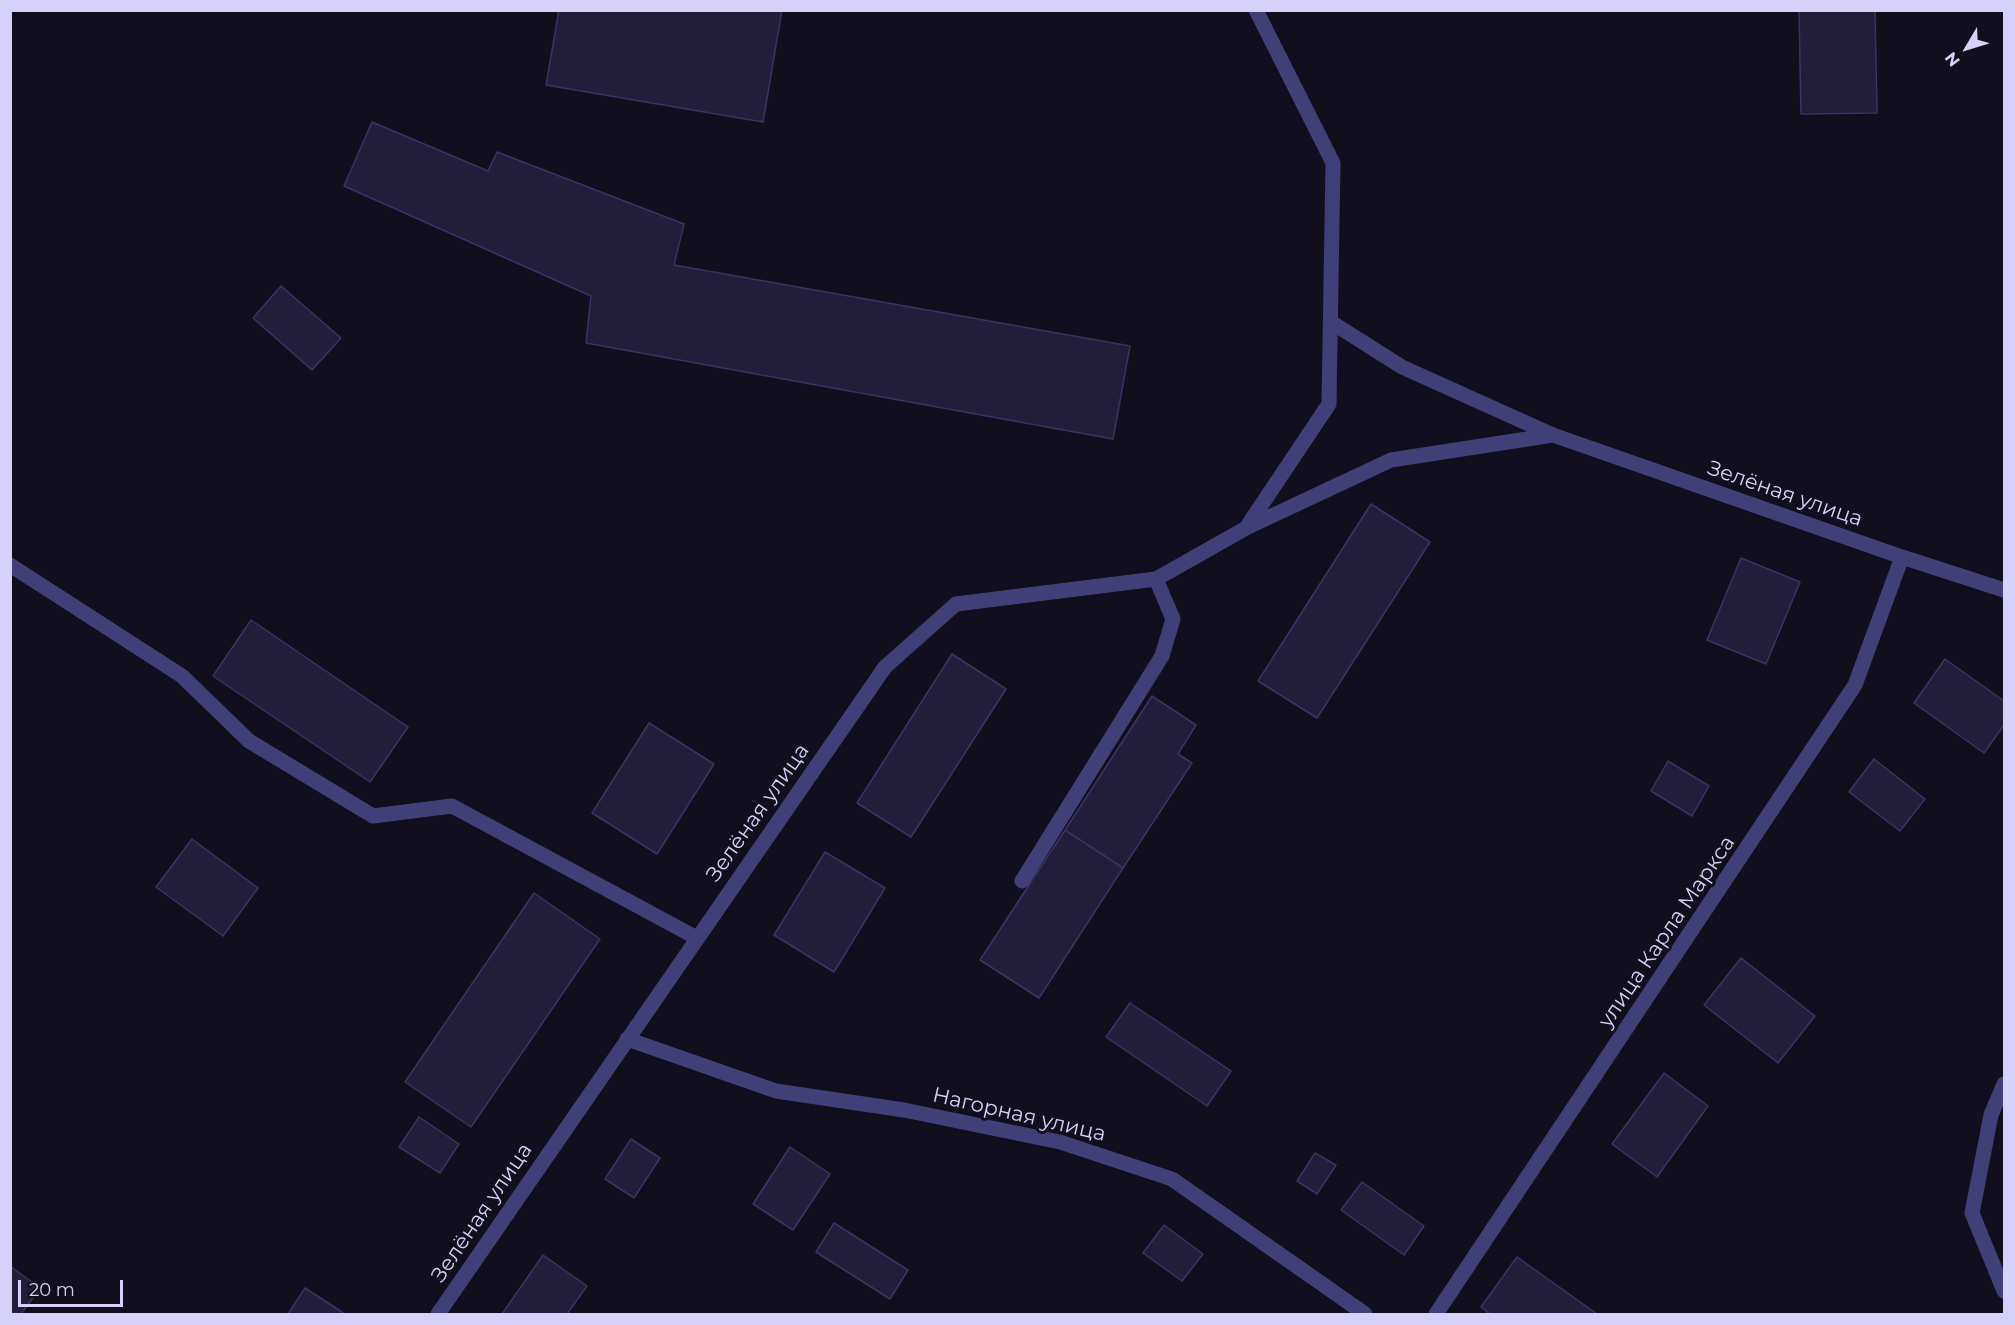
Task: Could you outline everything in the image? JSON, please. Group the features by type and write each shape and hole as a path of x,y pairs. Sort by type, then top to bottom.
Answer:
{"street":[{"path":"1248,527 1329,404 1331,322 1333,163 1256,10"},
{"name":"Зелёная улица","path":"1331,322 1402,367 1553,435 1902,557 2004,590"},
{"name":"Зелёная улица","path":"438,1314 885,667 956,604 1156,579 1248,527 1391,460 1553,435"},
{"name":"улица Карла Маркса","path":"1436,1314 1855,685 1902,557"},
{"path":"10,565 182,676 249,741 373,816 452,806 697,938"},
{"path":"1022,882 1162,656 1173,619 1156,579"},
{"name":"Нагорная улица","path":"627,1039 776,1091 904,1110 1060,1142 1172,1179 1365,1314"},
{"path":"2004,1084 1991,1114 1972,1213 2004,1291"}],"building":[{"path":"559,10 782,10 763,122 546,85"},
{"path":"1799,10 1875,10 1877,113 1801,114"},
{"path":"372,122 488,171 497,152 684,224 674,265 1130,346 1113,439 586,343 591,296 344,186"},
{"path":"281,286 341,338 312,370 253,318"},
{"path":"1371,504 1430,542 1317,718 1258,681"},
{"path":"1741,558 1800,582 1766,664 1707,640"},
{"path":"251,620 408,727 370,782 213,676"},
{"path":"952,654 1006,689 911,837 857,803"},
{"path":"1945,659 2004,701 2004,725 1984,753 1914,703"},
{"path":"1152,696 1196,725 1178,754 1192,763 1123,868 1065,830"},
{"path":"649,723 714,764 657,854 592,813"},
{"path":"1874,759 1925,799 1900,831 1849,792"},
{"path":"1668,761 1709,786 1692,816 1651,791"},
{"path":"1065,830 1123,868 1039,998 980,960"},
{"path":"192,839 258,888 223,936 156,887"},
{"path":"825,852 885,888 834,972 774,935"},
{"path":"534,893 600,939 471,1127 405,1082"},
{"path":"1741,958 1815,1016 1778,1063 1704,1005"},
{"path":"1130,1003 1231,1071 1207,1106 1106,1037"},
{"path":"1664,1073 1708,1106 1657,1177 1612,1144"},
{"path":"419,1117 459,1144 440,1173 399,1147"},
{"path":"631,1139 660,1158 634,1198 605,1179"},
{"path":"790,1147 830,1174 793,1230 753,1204"},
{"path":"1315,1153 1336,1165 1317,1194 1297,1181"},
{"path":"1362,1182 1424,1226 1404,1255 1341,1210"},
{"path":"834,1223 908,1270 890,1299 816,1252"},
{"path":"1164,1225 1203,1254 1182,1281 1143,1253"},
{"path":"543,1255 587,1286 567,1314 502,1314"},
{"path":"1517,1257 1597,1314 1490,1314 1481,1307"},
{"path":"10,1266 40,1288 21,1314 10,1314"},
{"path":"305,1288 345,1314 288,1314"}]}
